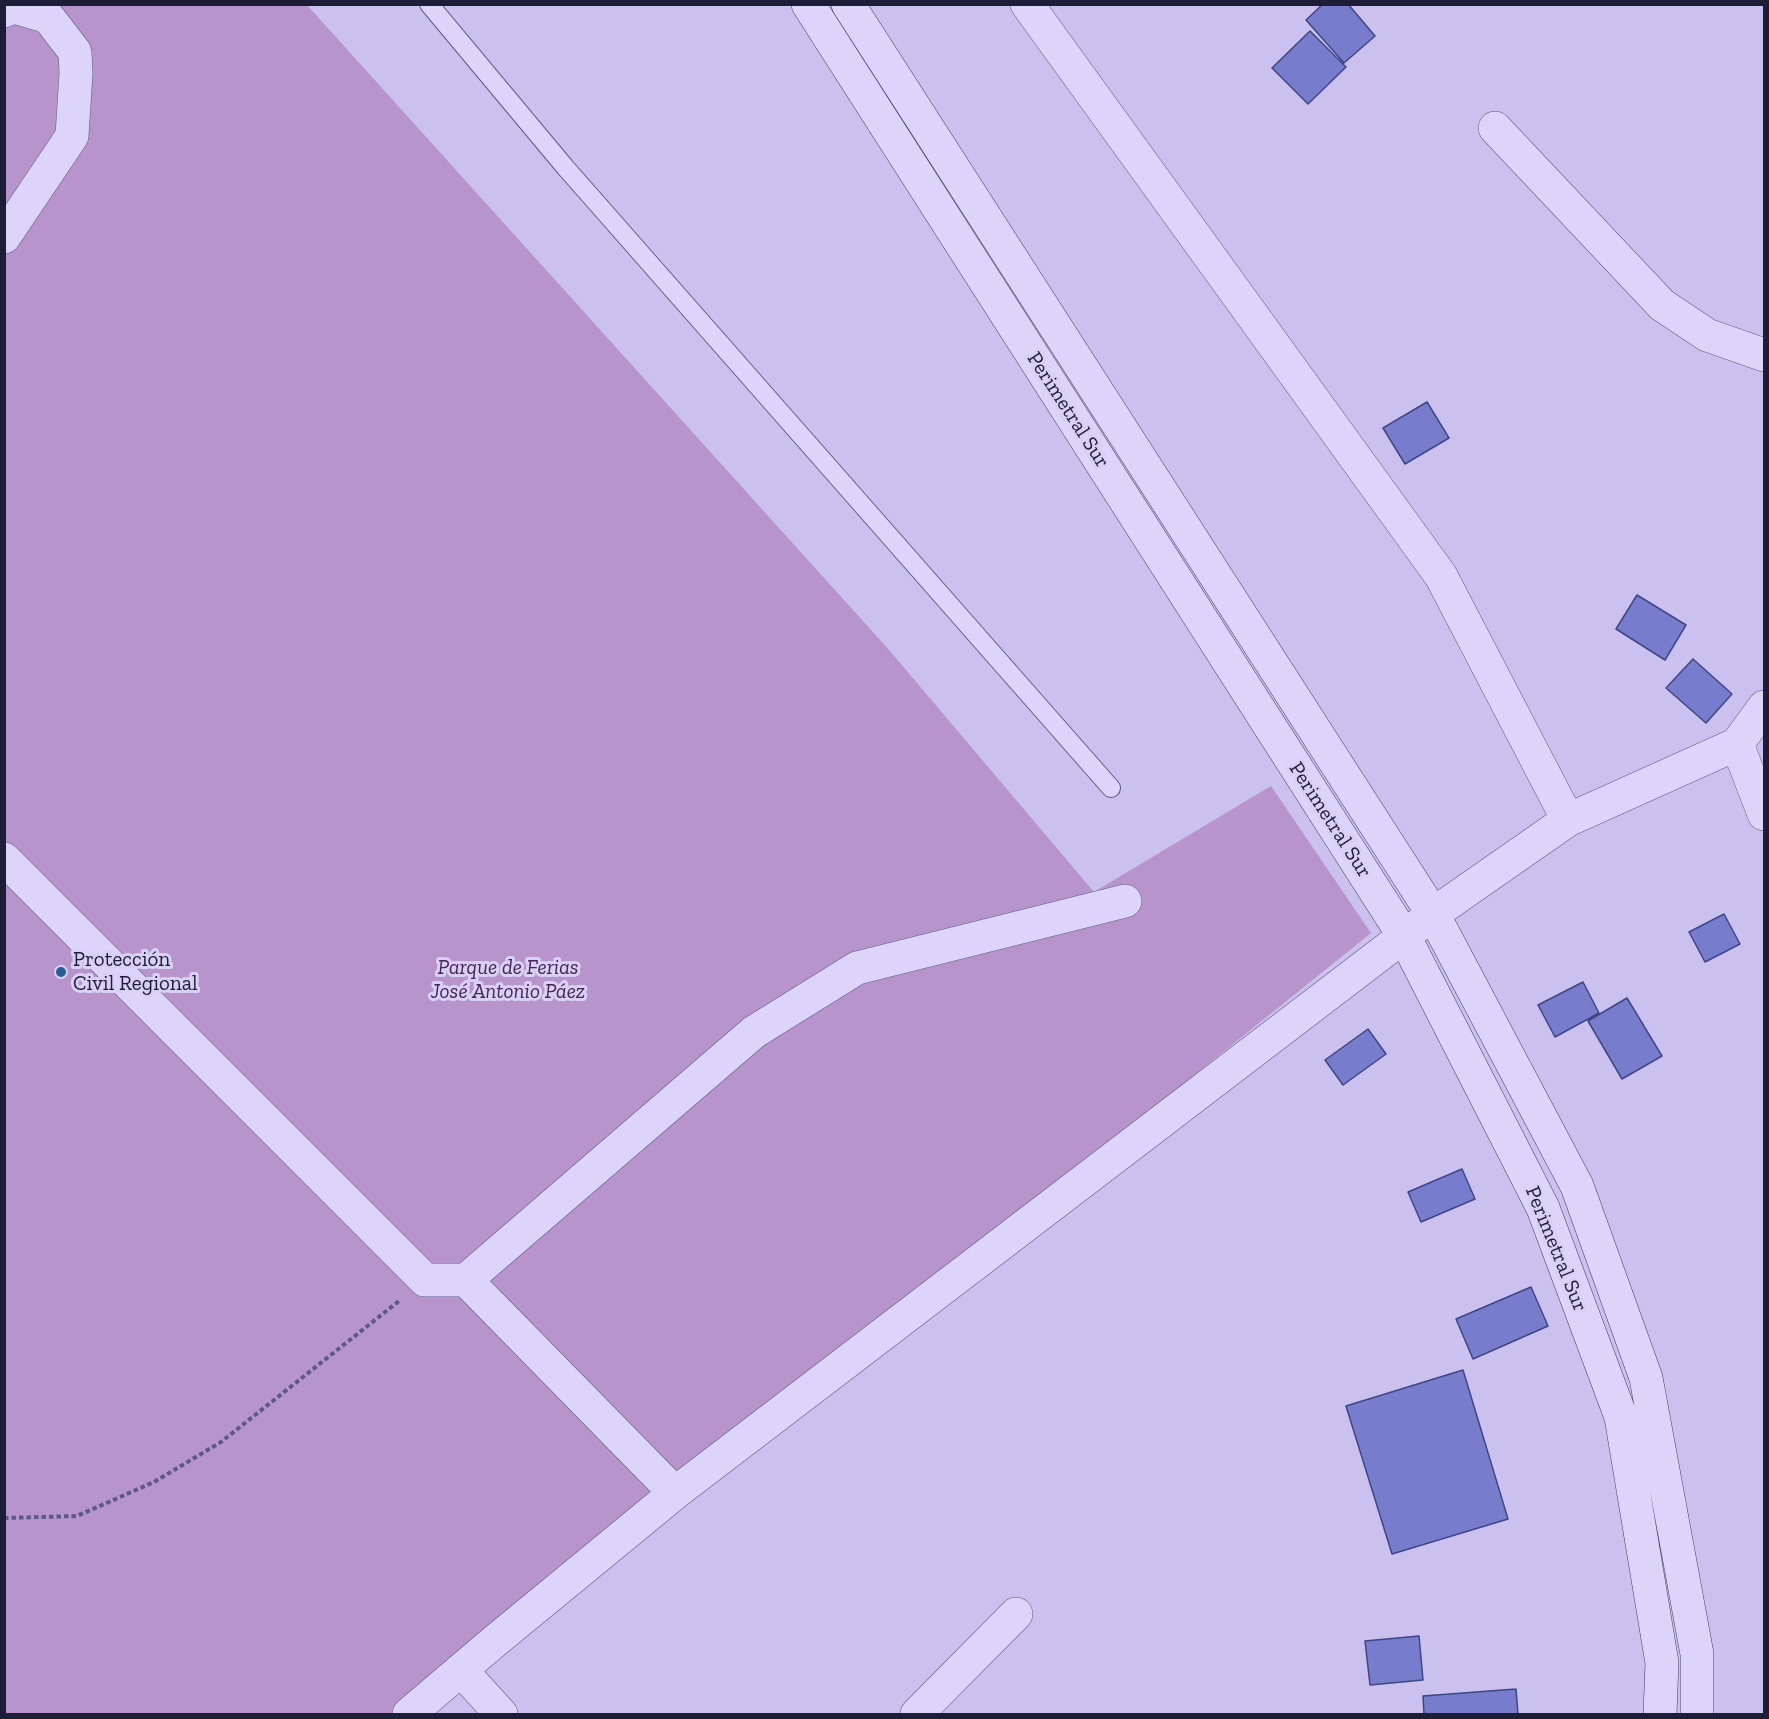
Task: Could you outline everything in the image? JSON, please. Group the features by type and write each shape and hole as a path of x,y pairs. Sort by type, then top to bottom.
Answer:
{"street":[{"name":"Perimetral Sur","path":"808,4 1404,936 1543,1208 1621,1417 1662,1663 1660,1714"},
{"name":"Perimetral Sur","path":"848,4 1433,914 1577,1186 1646,1378 1697,1654 1697,1714"},
{"path":"1027,4 1441,576 1568,820"},
{"path":"4,11 14,8 48,17 75,52 76,73 72,136 4,237"},
{"path":"1495,128 1662,305 1707,335 1764,355"},
{"path":"409,1714 675,1493 1433,914 1568,820 1737,744 1764,707"},
{"path":"1737,744 1764,814"},
{"path":"4,859 425,1280 466,1280 754,1032 857,968 1125,902"},
{"path":"466,1280 675,1493"},
{"path":"917,1714 1016,1614"},
{"path":"461,1670 501,1714"}],"lane":[{"path":"429,4 573,176 1111,788"}],"path":[{"path":"4,1518 77,1516 154,1482 221,1442 425,1280"}],"green space":[{"name":"Parque de Ferias José Antonio Páez","path":"5,5 307,5 890,651 1094,892 1271,786 1371,933 675,1493 409,1714 5,1714"}],"building":[{"path":"1323,4 1348,4 1375,36 1344,63 1306,20"},
{"path":"1310,31 1346,67 1308,104 1272,68"},
{"path":"1427,402 1449,438 1405,464 1383,428"},
{"path":"1637,595 1686,625 1665,660 1616,629"},
{"path":"1693,659 1732,694 1706,723 1666,688"},
{"path":"1724,914 1740,944 1705,962 1689,932"},
{"path":"1583,982 1599,1013 1555,1037 1538,1005"},
{"path":"1627,998 1662,1056 1622,1079 1588,1021"},
{"path":"1368,1029 1386,1054 1343,1085 1325,1060"},
{"path":"1462,1169 1475,1199 1421,1222 1408,1192"},
{"path":"1531,1287 1548,1326 1473,1359 1456,1319"},
{"path":"1463,1370 1508,1519 1392,1554 1346,1406"},
{"path":"1419,1636 1423,1680 1370,1685 1365,1641"},
{"path":"1516,1689 1518,1714 1424,1714 1423,1696"}],"place":[{"name":"Protección Civil Regional","path":"61,972"}]}
